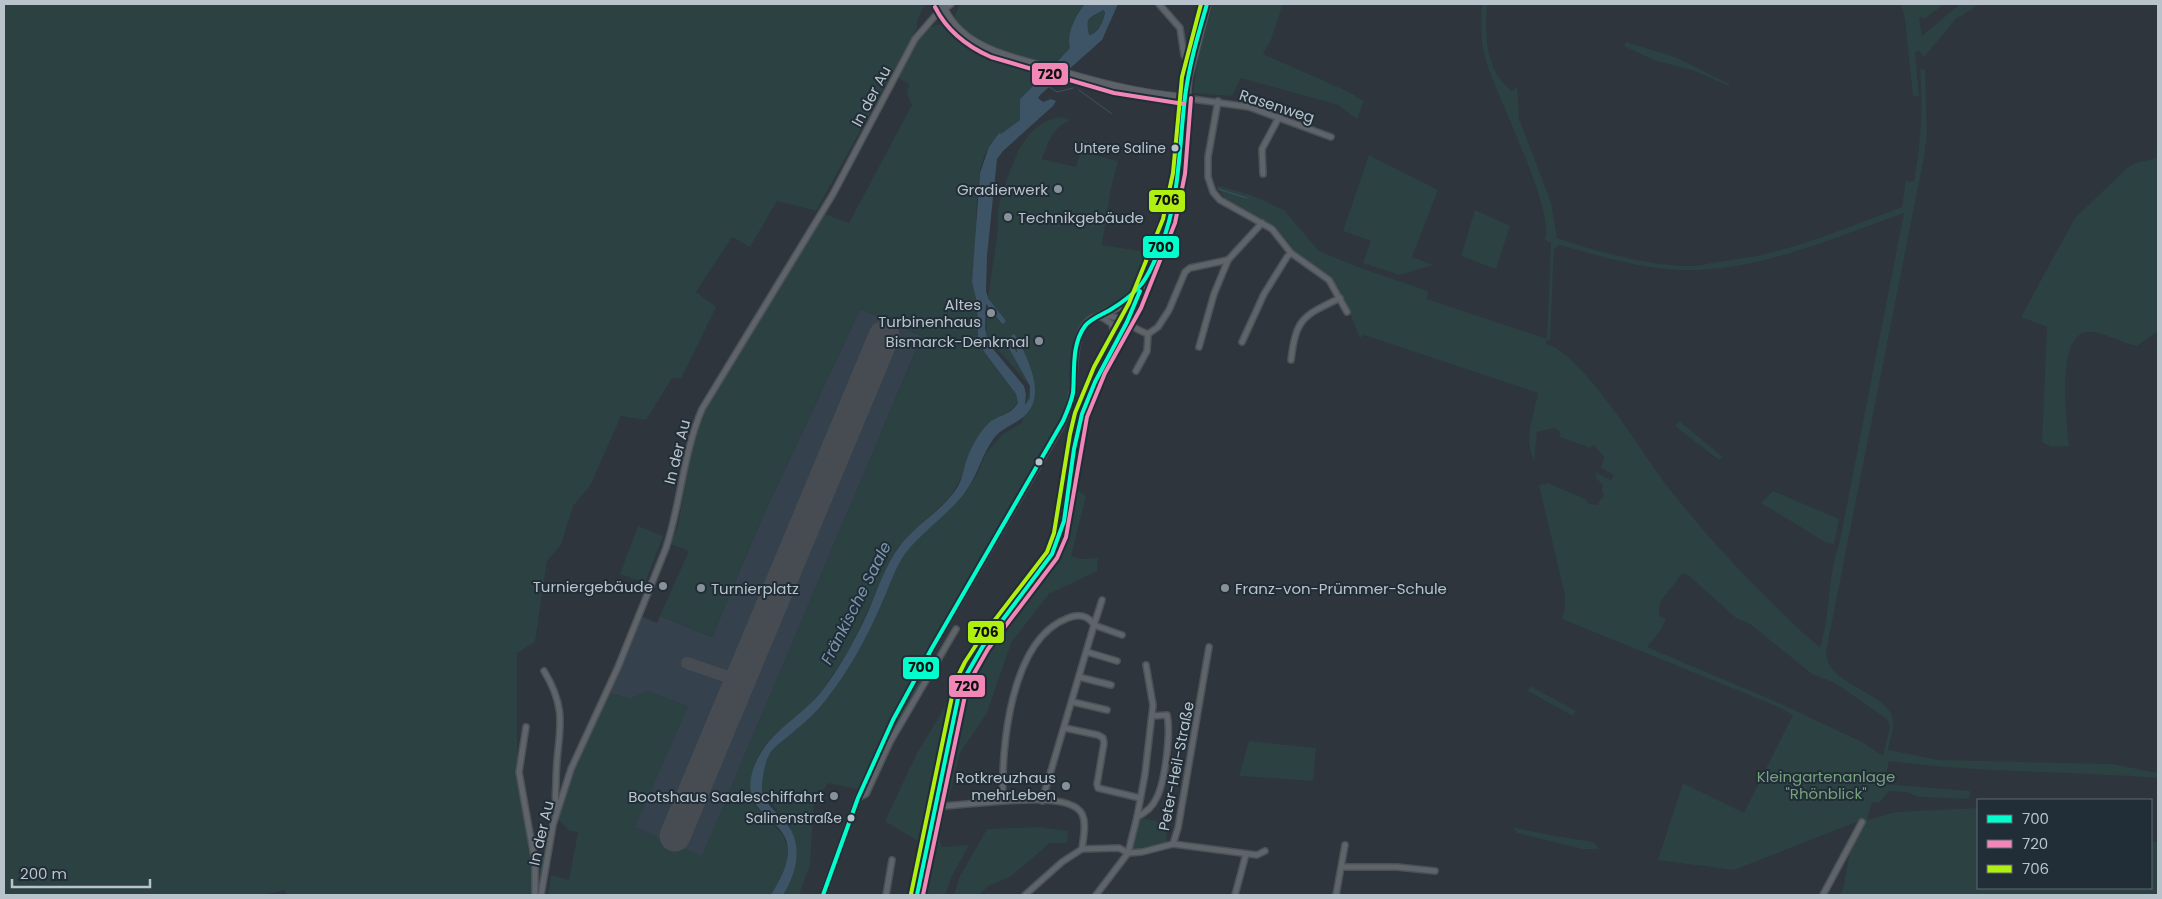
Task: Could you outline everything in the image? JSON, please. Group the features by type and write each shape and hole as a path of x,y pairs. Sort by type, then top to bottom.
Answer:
{"main road":[{"path":"917,895 961,684 983,645 1052,555 1060,535 1065,512 1076,435 1081,415 1096,378 1135,306 1170,221 1179,174 1185,98 1190,64 1207,4"},
{"path":"942,6 952,22 964,35 987,49 1005,56 1152,96 1185,98"},
{"path":"1100,316 1131,297 1142,286"}],"street":[{"name":"In der Au","path":"541,895 557,809 571,769 618,667 666,548 672,530 688,448 702,409 833,194 915,39 942,6 951,4"},
{"path":"1159,4 1180,28 1184,55 1190,64"},
{"name":"Rasenweg","path":"1185,98 1249,107 1332,137"},
{"path":"1218,102 1208,157 1208,177 1213,192 1220,200 1272,229 1291,253 1329,280 1347,312"},
{"path":"1263,174 1262,149 1279,117"},
{"path":"1199,347 1214,294 1228,260 1262,223"},
{"path":"1242,342 1264,294 1291,253"},
{"path":"1148,334 1158,327 1185,272 1190,268 1228,260"},
{"path":"1291,360 1294,338 1303,319 1340,298"},
{"path":"823,895 874,758 915,678 1061,426 1072,397 1076,344 1086,324 1100,316 1109,315 1138,331 1148,334"},
{"path":"1100,316 1112,324 1115,341"},
{"path":"1136,371 1147,351 1148,334"},
{"path":"1042,800 1073,702 1102,600"},
{"path":"1003,800 1002,758 1006,727 1012,702 1028,659 1044,635 1060,622 1078,616 1086,617 1094,625 1122,636"},
{"path":"858,798 866,794 890,742 956,629"},
{"name":"Peter-Heil-Straße","path":"1082,849 1120,848 1128,853 1142,852 1173,844 1178,828 1209,647"},
{"path":"1087,652 1118,661"},
{"path":"1096,895 1128,853 1136,817 1154,705 1146,665"},
{"path":"544,671 551,682 562,717 556,776 557,809"},
{"path":"1079,677 1111,685"},
{"path":"1073,702 1106,710"},
{"path":"1136,817 1151,807 1161,787 1169,732 1168,721 1167,716 1152,716"},
{"path":"526,727 519,772 535,862 534,895"},
{"path":"1065,728 1098,735 1103,738 1098,788 1140,798"},
{"path":"935,806 1003,800 1042,800 1070,804 1078,809 1083,815 1084,824 1082,849 1062,862 1025,895"},
{"path":"1823,895 1862,822"},
{"path":"1173,844 1257,855 1264,851"},
{"path":"1336,895 1345,845"},
{"path":"1235,895 1246,854"},
{"path":"886,895 892,860"},
{"path":"1342,867 1397,867 1435,871"}],"shaded area":[{"path":"1085,4 1118,4 1102,40 1038,98 1043,102 1051,99 1056,101 1053,106 1003,151 997,159 987,256 986,291 988,298 985,328 988,343 1024,386 1026,394 1025,405 1030,398 1030,386 1005,341 1008,339 1017,353 1017,347 1011,336 1014,334 1018,339 1034,380 1034,400 1030,410 1022,418 994,438 974,478 959,500 907,551 895,571 864,641 836,686 815,712 776,746 769,755 764,769 762,790 770,806 787,824 795,841 797,851 792,878 788,887 783,895 771,895 785,868 788,850 785,838 756,804 751,793 751,780 756,762 770,741 808,706 825,687 859,631 885,570 894,554 905,539 944,504 957,488 976,439 991,421 1011,411 1018,403 1016,394 985,353 978,339 977,303 972,282 980,173 989,147 999,133 1001,134 1020,120 1020,99 1034,85 1033,81 1042,77 1070,48 1069,36 1075,19","holes":["1103,10 1105,12 1100,26 1089,35 1087,24 1089,19"]},
{"path":"860,309 922,336 702,857 635,827 630,699 608,693 641,616 657,623 660,616 712,637 761,520"}],"green space":[{"path":"4,4 925,4 917,20 917,28 816,211 777,201 750,247 732,237 696,292 716,307 681,379 672,378 646,420 621,416 590,486 573,506 561,545 547,561 535,642 517,653 517,753 534,851 545,855 538,895 287,895 285,890 264,895 4,895"},
{"path":"960,4 1095,4 1074,20 1069,40 1071,47 1055,62 1051,63 1011,54 983,44 971,37 961,28 954,17"},
{"path":"1213,4 1283,4 1271,40 1263,54 1349,92 1364,101 1357,119 1338,105 1241,78 1232,96 1193,93 1199,50"},
{"name":"Kleingartenanlage \"Rhönblick\"","path":"1482,4 1487,4 1487,40 1492,63 1496,74 1503,83 1512,91 1517,87 1519,119 1551,202 1557,238 1608,253 1670,265 1702,265 1779,250 1833,233 1902,207 1906,180 1908,182 1914,181 1920,139 1920,69 1925,70 1927,133 1924,157 1826,652 1829,663 1836,673 1846,681 1870,695 1889,710 1893,719 1893,731 1888,750 1939,760 2112,764 2158,773 2158,778 1956,768 1889,761 1884,784 1970,791 1969,799 1919,797 1906,792 1889,791 1880,802 1872,802 1867,820 1895,812 1977,808 1977,889 2152,889 2152,840 2158,843 2158,895 1839,895 1843,890 1849,856 1862,822 1854,823 1734,870 1658,860 1683,783 1744,813 1793,715 1776,706 1562,619 1565,596 1539,485 1548,483 1585,499 1589,504 1597,505 1604,495 1602,491 1603,485 1597,479 1595,472 1611,480 1614,475 1601,468 1604,457 1594,445 1590,448 1560,437 1559,431 1554,428 1537,432 1534,460 1529,444 1529,435 1538,393 1364,335 1360,338 1341,292 1329,275 1300,257 1275,226 1226,200 1216,185 1251,195 1284,210 1319,251 1428,291 1427,299 1547,339 1551,243 1545,240 1546,225 1542,205 1524,154 1493,80 1483,49","holes":["1904,213 1839,545 1835,557 1826,622 1820,647 1761,592 1706,533 1668,487 1612,407 1577,366 1561,351 1546,344 1547,340 1550,340 1554,249 1560,245 1619,261 1664,269 1708,269 1737,266 1794,252","1682,574 1688,575 1736,618 1750,624 1812,674 1835,683 1887,719 1890,727 1883,756 1862,742 1777,702 1647,647 1661,630 1666,619 1659,616 1660,602"]},
{"path":"1901,4 1944,4 1924,19 1921,17 1919,19 1922,36 1960,4 1980,4 1956,19 1924,57 1919,51 1915,52 1919,96 1913,96 1905,19"},
{"path":"1103,10 1105,12 1102,23 1095,32 1088,35 1086,29 1087,22"},
{"path":"935,25 945,25 963,42 988,57 1044,74 1033,81 1034,85 1020,99 1020,120 994,141 986,152 980,170 978,190 976,218 978,222 972,282 977,303 978,339 985,353 1016,394 1018,403 1004,416 992,421 951,496 898,547 848,652 824,688 808,707 762,749 755,764 751,791 754,804 783,835 788,848 787,862 781,878 771,895 548,895 551,875 569,880 578,832 570,831 554,816 608,693 630,699 647,691 688,706 635,827 702,856 922,336 860,309 761,520 712,637 660,616 689,551 671,544 678,525 694,439 706,406 824,214 849,223 912,105 907,94 909,84 898,78 918,40 930,26 933,27"},
{"path":"1626,42 1675,57 1729,84 1729,86 1692,70 1656,61 1624,46"},
{"path":"1061,117 1071,120 1055,131 1042,159 1076,167 1083,140 1088,142 1086,153 1118,161 1111,188 1102,245 1154,253 1134,295 1086,324 1075,348 1068,398 1060,420 963,595 866,791 828,783 814,802 810,865 799,895 778,895 794,860 789,825 757,785 765,757 828,693 900,555 966,492 976,476 986,453 1003,434 1022,423 1030,386 986,336 988,298 998,228 998,210 1010,171 1025,140 1040,125"},
{"path":"1369,155 1438,190 1412,257 1433,265 1400,275 1363,263 1371,241 1343,231"},
{"path":"2158,158 2158,331 2137,346 2094,332 2078,336 2071,347 2065,381 2069,446 2051,447 2042,442 2047,327 2021,317 2075,218 2127,168 2135,163"},
{"path":"1475,210 1510,226 1496,269 1461,256"},
{"path":"1679,421 1723,457 1719,460 1675,426"},
{"path":"1070,485 1086,496 1071,556 1081,559 1098,558 1097,571 1049,594 1011,643 987,713 960,753 939,838 942,847 969,845 952,876 945,895 927,895 934,851 885,821 917,753 961,681 981,640 1056,535"},
{"path":"1773,491 1839,519 1834,544 1827,543 1761,503"},
{"path":"638,526 663,536 645,583 620,574"},
{"path":"1530,686 1576,711 1573,716 1528,691"},
{"path":"1249,741 1316,748 1313,781 1239,776"},
{"path":"1137,817 1165,823 1167,844 1128,853"},
{"path":"1040,827 1068,831 1067,843 1050,843 1010,877 988,886 979,895 954,895 960,876 987,829"},
{"path":"1513,827 1594,842 1599,849 1582,849 1517,833"}],"waterway":[{"path":"1048,86 1057,92 1073,88"},
{"path":"1079,90 1112,114"},
{"path":"1218,189 1247,198"},
{"path":"987,301 1003,321"}],"taxiway":[{"path":"687,663 740,681"}],"runway":[{"path":"675,836 884,336"}],"transit line":[{"name":"706","path":"911,894 955,682 978,642 1047,552 1054,533 1075,413 1094,367 1129,303 1163,219 1173,173 1182,77 1201,4"},
{"name":"700","path":"823,895 858,798 893,720 932,648 1063,421 1073,393 1074,358 1081,333 1090,321 1129,297 1142,284 1156,258 1172,210 1187,85 1194,50 1207,4"},
{"name":"720","path":"935,7 945,23 958,37 973,48 991,57 1114,93 1184,104"},
{"name":"720","path":"923,895 967,686 988,649 1057,558 1066,537 1087,417 1105,373 1141,308 1175,223 1185,174 1191,98"},
{"name":"700","path":"917,895 961,684 983,646 1052,554 1064,521 1074,449 1082,414 1095,382 1127,322 1140,291"}],"place":[{"name":"Untere Saline","path":"1175,148"},
{"name":"Gradierwerk","path":"1058,189"},
{"name":"Technikgebäude","path":"1008,217"},
{"name":"Altes Turbinenhaus","path":"991,313"},
{"name":"Bismarck-Denkmal","path":"1039,341"},
{"name":"Turniergebäude","path":"663,586"},
{"name":"Turnierplatz","path":"701,588"},
{"name":"Franz-von-Prümmer-Schule","path":"1225,588"},
{"name":"Rotkreuzhaus mehrLeben","path":"1066,786"},
{"name":"Bootshaus Saaleschiffahrt","path":"834,796"},
{"name":"Salinenstraße","path":"851,818"}],"water label":[{"name":"Fränkische Saale","path":"856,603"}]}
